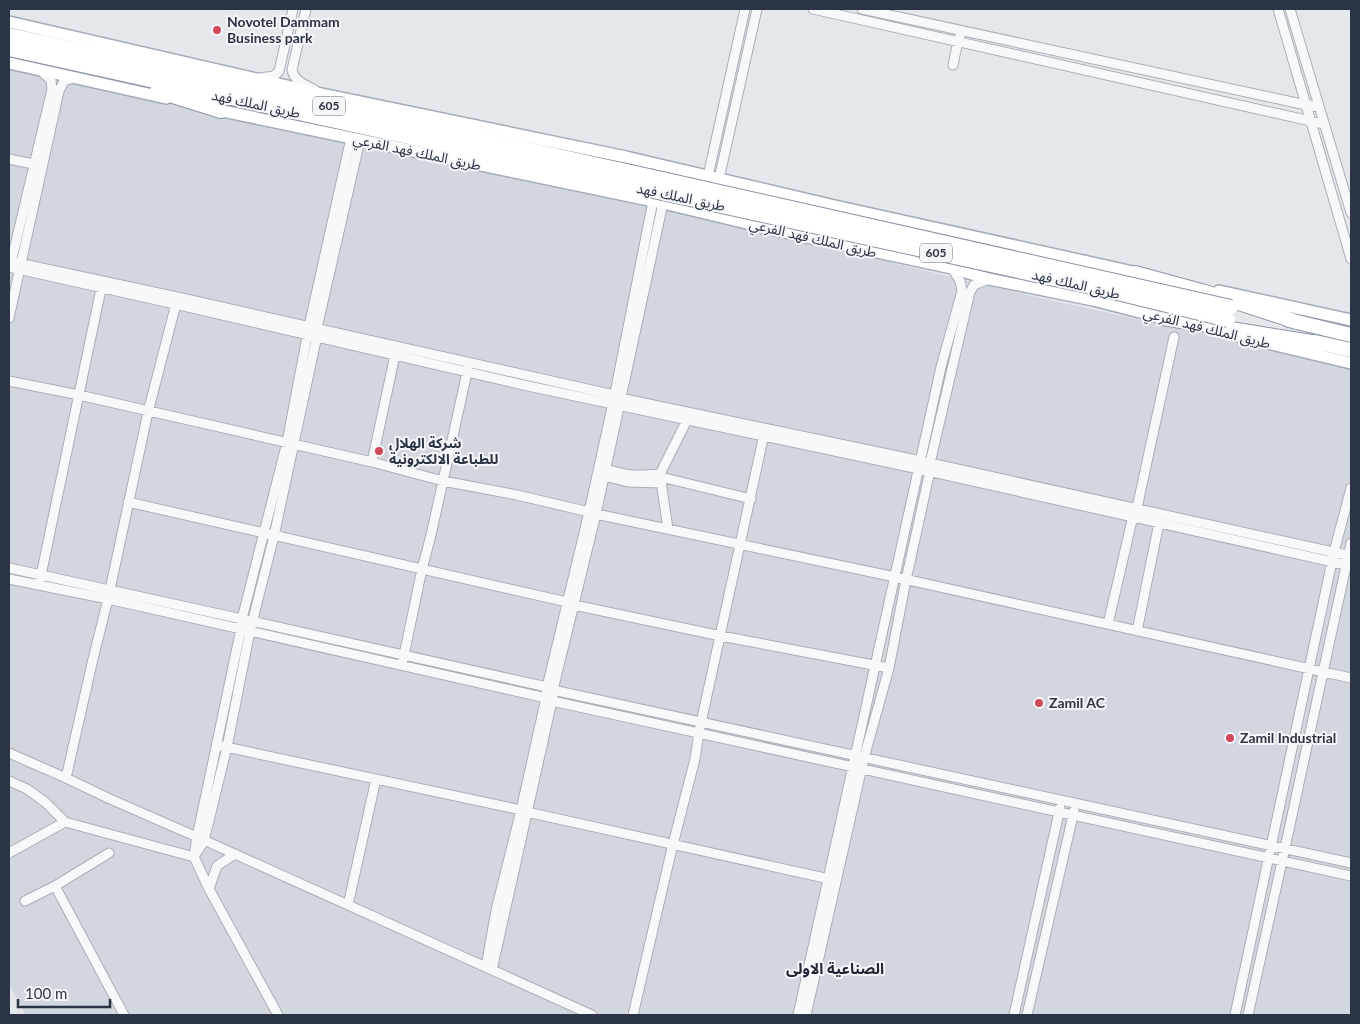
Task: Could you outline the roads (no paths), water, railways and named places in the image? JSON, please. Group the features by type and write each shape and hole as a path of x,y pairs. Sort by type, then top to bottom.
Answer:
{"highway":[{"name":"طريق الملك فهد","path":"9,35 646,183 1229,314 1324,344 1351,350"},
{"name":"طريق الملك فهد","path":"9,49 63,62 646,183"},
{"path":"63,62 222,111"},
{"path":"1136,273 1205,292 1297,322"},
{"name":"طريق الملك فهد","path":"1229,314 1297,322 1351,335"},
{"path":"1163,318 1324,344"}],"main road":[{"path":"9,22 322,94 626,157 835,206 1350,319"},
{"name":"طريق الملك فهد الفرعي","path":"9,63 222,111 658,202 802,236 952,268 989,279 1093,300 1351,363"},
{"path":"802,236 891,247 901,243 907,235 904,228 900,226 835,206"}],"street":[{"path":"256,78 274,76 279,70 293,9"},
{"path":"306,9 292,70 296,79 322,94"},
{"path":"714,178 746,9"},
{"path":"714,178 757,9"},
{"path":"813,9 1324,124"},
{"path":"862,9 1319,107"},
{"path":"1278,9 1351,259"},
{"path":"1290,9 1351,213"},
{"path":"953,65 958,41 963,31"},
{"path":"9,318 12,266 33,164 52,89 51,80 48,76 37,69"},
{"path":"12,266 43,167 59,91 64,81 75,78"},
{"path":"200,839 216,745 246,630 252,621 274,536 289,445 356,139"},
{"path":"9,159 43,167"},
{"path":"489,969 496,910 524,811 550,688 617,400 658,202"},
{"path":"12,266 101,289 176,301"},
{"path":"12,266 765,432 1124,506 1159,523 1349,565"},
{"path":"798,1015 858,767 876,665 908,517 941,367 962,291 960,281 952,268"},
{"path":"860,757 889,668 951,369 970,292 974,285 989,279"},
{"path":"38,586 101,289"},
{"path":"66,778 148,412 176,301"},
{"path":"313,332 395,355 468,367"},
{"path":"1108,624 1174,337"},
{"path":"372,462 395,355"},
{"path":"401,665 468,367"},
{"path":"941,367 951,369"},
{"path":"9,381 372,462 443,481 517,495 592,513 895,577 1351,678"},
{"path":"617,400 687,420 765,432"},
{"path":"592,513 605,472 617,400"},
{"path":"668,529 661,478 687,420"},
{"path":"633,1015 695,759 699,732 765,432"},
{"path":"278,1015 194,857 227,748 246,630 242,619 289,445"},
{"path":"605,472 628,482 661,478 751,499"},
{"path":"1235,1015 1334,552 1351,488"},
{"path":"128,502 571,604 720,636 889,668"},
{"path":"1135,512 1350,555"},
{"path":"908,517 919,519"},
{"path":"1136,631 1159,523"},
{"path":"261,543 274,536"},
{"path":"1248,1015 1349,565 1351,543"},
{"path":"9,568 246,630 549,699 1351,876"},
{"path":"9,579 38,586 108,594 252,621 860,757 1351,863"},
{"path":"216,745 832,880"},
{"path":"9,753 592,1015"},
{"path":"348,905 376,779"},
{"path":"9,781 27,789 45,802 65,822 194,857"},
{"path":"1014,1015 1060,812 1061,800"},
{"path":"1027,1015 1076,804"},
{"path":"9,852 65,822"},
{"path":"25,901 55,886 110,853"},
{"path":"209,888 217,866 235,854"},
{"path":"806,1015 832,880"},
{"path":"55,886 124,1015"},
{"path":"1246,970 1257,972"},
{"path":"1020,985 1034,985"}],"place":[{"name":"Novotel Dammam Business park","path":"217,30"},
{"name":"شركة الهلال للطباعة الالكترونية","path":"379,451"},
{"name":"Zamil AC","path":"1039,703"},
{"name":"Zamil Industrial","path":"1230,738"}],"district":[{"name":"الصناعية الاولى","path":"835,969"}]}
